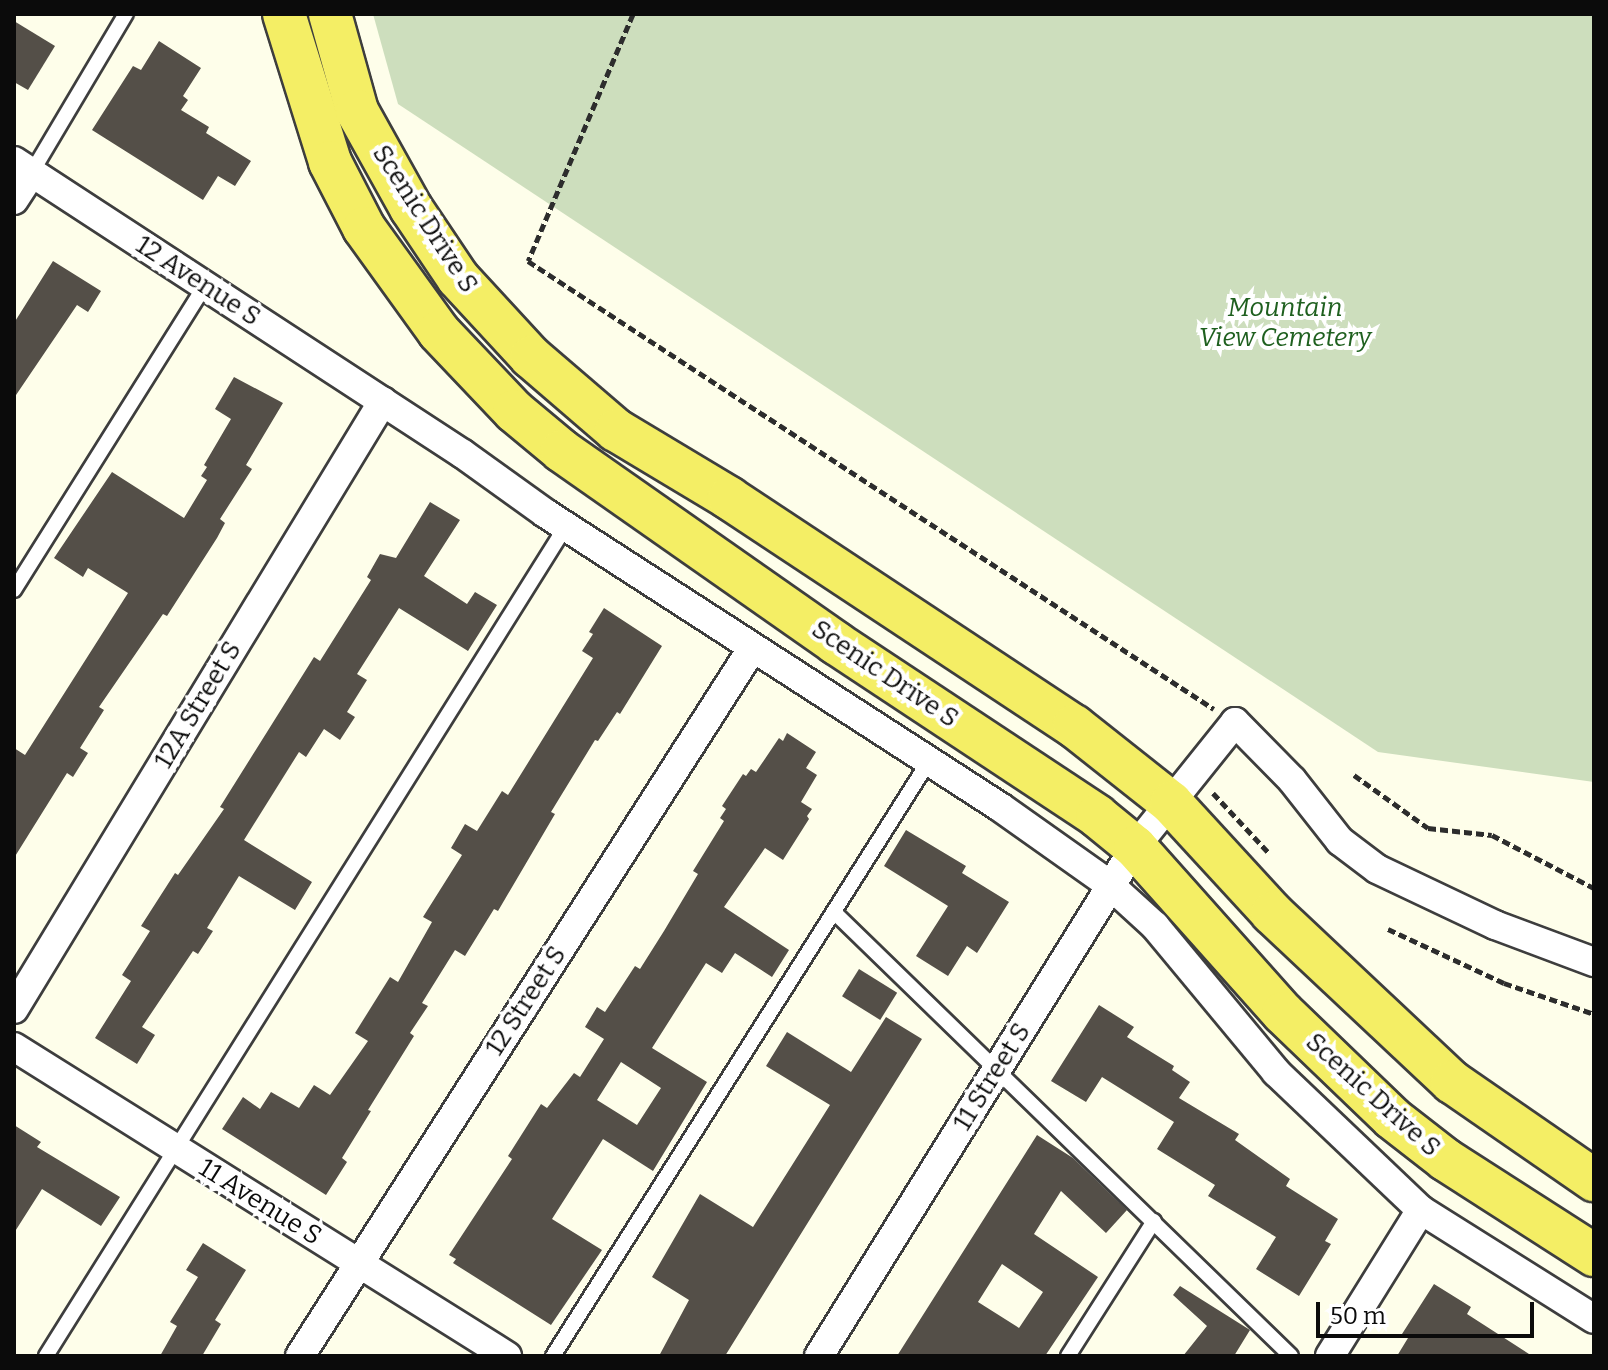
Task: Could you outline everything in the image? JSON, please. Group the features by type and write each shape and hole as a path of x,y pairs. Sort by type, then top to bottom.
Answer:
{"main road":[{"name":"Scenic Drive S","path":"284,14 330,162 364,228 439,332 514,411 575,460 836,643 1097,816 1135,847 1283,1013 1392,1118 1446,1160 1594,1255"},
{"name":"Scenic Drive S","path":"330,14 357,111 411,208 458,278 531,357 616,430 729,498 1074,726 1171,803 1272,913 1452,1082 1594,1180"}],"street":[{"path":"14,200 23,167"},
{"name":"12 Avenue S","path":"23,167 383,401"},
{"name":"Scenic Drive S","path":"383,401 566,526 929,761 1110,885 1155,926 1276,1072 1421,1210 1594,1319"},
{"name":"12A Street S","path":"14,1009 383,401"},
{"name":"12 Street S","path":"300,1356 753,647"},
{"path":"1235,722 1292,780 1340,841 1377,869 1495,925 1594,962"},
{"name":"11 Street S","path":"819,1356 1110,885 1135,847 1235,722"},
{"name":"11 Avenue S","path":"14,1047 507,1356"},
{"path":"1330,1356 1421,1210"}],"lane":[{"path":"23,167 126,14"},
{"path":"14,590 205,286"},
{"path":"46,1356 566,526"},
{"path":"553,1356 929,761"},
{"path":"834,912 1291,1356"},
{"path":"1068,1356 1154,1221"}],"path":[{"path":"633,14 528,261 1235,722"},
{"path":"1354,775 1428,828 1492,835 1594,888"},
{"path":"1388,929 1504,983 1594,1014"}],"green space":[{"name":"Mountain View Cemetery","path":"373,14 1594,14 1594,782 1378,752 398,104"}],"building":[{"path":"14,21 55,46 28,90 14,82"},
{"path":"159,41 201,68 183,96 188,100 181,110 209,127 206,133 251,161 235,186 218,176 203,200 92,130 133,66 141,70"},
{"path":"53,261 101,291 88,312 77,305 14,398 14,323"},
{"path":"234,377 283,403 246,465 252,469 220,519 225,523 217,538 167,616 163,614 99,707 104,710 80,748 88,753 73,777 67,773 14,858 14,748 25,755 128,593 88,568 83,577 54,558 112,472 184,518 207,480 201,476 207,467 204,465 231,419 215,409"},
{"path":"430,502 460,520 424,576 467,604 475,592 497,605 468,651 399,608 357,674 367,680 347,712 355,717 340,740 324,729 306,757 299,752 244,840 312,882 295,910 239,876 207,928 213,931 198,954 193,951 142,1027 155,1035 137,1064 95,1038 131,981 122,975 150,931 141,926 175,873 178,875 224,809 220,807 314,657 320,661 371,580 367,577 380,554 396,558"},
{"path":"604,608 662,646 620,714 617,712 598,741 595,740 551,812 555,814 498,911 494,909 465,956 455,950 422,1003 428,1006 410,1033 414,1036 368,1110 371,1111 342,1158 347,1162 326,1195 222,1129 243,1097 260,1109 271,1092 299,1108 314,1085 330,1095 368,1041 355,1033 390,977 398,982 432,922 423,917 462,855 451,848 465,824 477,831 502,791 508,795 593,658 582,651 593,634 589,632"},
{"path":"787,733 816,752 806,768 817,775 801,802 812,809 807,816 809,819 783,860 765,848 724,907 789,950 772,977 735,953 722,973 706,963 652,1048 707,1082 653,1171 603,1139 552,1219 602,1250 551,1325 453,1263 456,1259 449,1255 512,1159 508,1156 541,1104 547,1108 574,1073 580,1077 604,1039 585,1027 597,1007 605,1012 635,966 640,969 664,931 698,874 693,871 724,821 720,818 726,809 722,806 743,774 746,776 751,769 756,772 779,738 783,741","holes":["621,1062 661,1088 637,1125 597,1100"]},
{"path":"906,830 966,866 962,873 1009,902 977,953 967,946 948,976 916,956 948,906 884,866"},
{"path":"859,969 897,993 880,1020 842,996"},
{"path":"1099,1005 1134,1027 1127,1037 1174,1066 1172,1070 1190,1082 1179,1098 1239,1134 1235,1140 1290,1179 1286,1186 1338,1219 1325,1241 1331,1244 1299,1296 1256,1269 1276,1237 1208,1196 1215,1185 1157,1149 1174,1122 1102,1077 1086,1102 1051,1081"},
{"path":"886,1017 922,1039 725,1356 659,1356 689,1300 652,1277 700,1194 753,1227 830,1105 766,1066 787,1032 851,1072"},
{"path":"14,1125 41,1142 37,1147 120,1197 101,1226 42,1189 14,1233"},
{"path":"1037,1135 1073,1158 1127,1210 1106,1233 1061,1191 1034,1234 1098,1277 1045,1356 897,1356","holes":["1002,1264 1043,1292 1019,1328 978,1302"]},
{"path":"203,1243 246,1270 215,1320 221,1324 202,1356 160,1356 177,1326 170,1322 198,1277 186,1270"},
{"path":"1434,1284 1471,1307 1467,1314 1532,1356 1397,1356 1408,1338 1402,1334"},
{"path":"1180,1286 1250,1330 1234,1356 1183,1356 1207,1326 1173,1295"}]}
